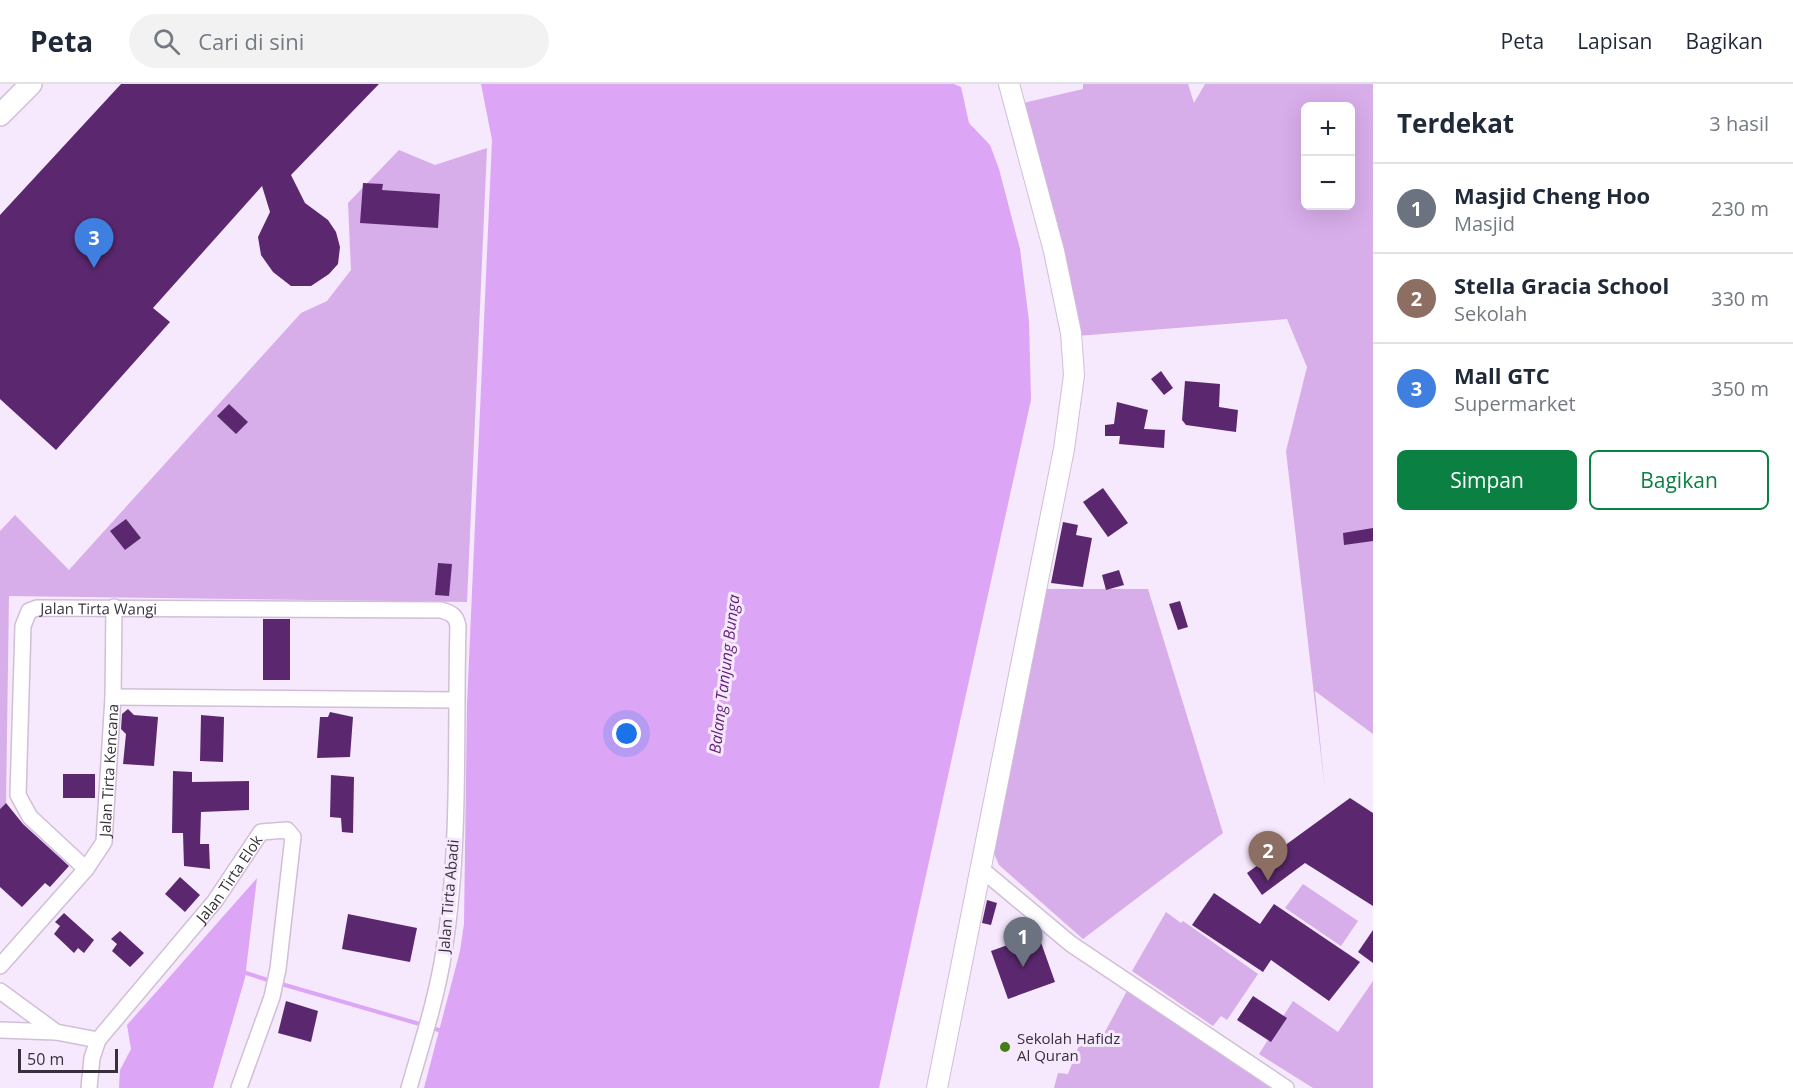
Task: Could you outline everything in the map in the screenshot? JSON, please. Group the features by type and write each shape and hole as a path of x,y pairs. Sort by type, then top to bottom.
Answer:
{"main road":[{"path":"0,115 31,84"}],"street":[{"path":"937,1088 1064,449 1074,375 1066,302 1009,84"},
{"name":"Jalan Tirta Wangi","path":"86,869 30,818 18,795 23,626 25,615 34,608 441,610 455,616"},
{"name":"Jalan Tirta Kencana","path":"0,966 86,869 99,852 105,837 113,698 114,608"},
{"name":"Jalan Tirta Abadi","path":"409,1088 445,949 456,768 458,626 455,616"},
{"path":"113,698 456,700"},
{"name":"Jalan Tirta Elok","path":"89,1088 92,1058 98,1040 215,901 261,832 287,830 293,837 278,969 272,997 239,1088"},
{"path":"980,868 1071,944 1286,1088"},
{"path":"0,991 56,1032"},
{"path":"0,1030 56,1032 98,1040"}],"shaded area":[{"path":"1083,84 1188,84 1194,103 1205,84 1373,84 1373,734 1315,691 1325,790 1286,451 1307,367 1287,319 1077,336 1019,104 1083,89"},
{"path":"487,148 467,602 9,596 6,803 0,809 0,531 15,515 69,570 301,313 327,301 351,270 348,203 399,150 435,165"},
{"path":"1036,589 1148,589 1223,833 1083,939 999,865 989,842"},
{"path":"1303,884 1358,921 1341,946 1285,908"},
{"path":"1166,912 1181,923 1183,921 1258,974 1227,1020 1221,1016 1213,1026 1132,971"},
{"path":"1373,981 1373,1088 1313,1088 1259,1054 1293,1001 1338,1032"},
{"path":"1127,991 1272,1088 1054,1088 1058,1073 1068,1074 1083,1035 1100,1041"}],"water":[{"name":"Balang Tanjung Bunga","path":"481,84 954,84 961,87 969,123 990,145 999,169 1020,249 1029,321 1031,400 879,1088 424,1088 460,951 464,924 467,705 492,140"},
{"path":"257,878 245,978 213,1088 119,1088 120,1070 131,1049 127,1025"}],"building":[{"path":"121,84 379,84 291,175 305,203 328,220 336,232 340,247 338,264 329,274 311,286 291,286 273,272 261,255 258,237 270,212 262,186 153,308 170,322 56,450 0,399 0,215"},
{"path":"363,183 383,184 382,190 440,194 438,228 360,223"},
{"path":"1161,371 1173,388 1164,395 1151,379"},
{"path":"1185,381 1220,384 1219,407 1238,410 1236,432 1186,425 1182,420"},
{"path":"1117,402 1148,410 1144,429 1165,430 1164,448 1119,444 1120,436 1105,436 1105,425 1114,424"},
{"path":"229,404 248,422 236,434 217,416"},
{"path":"1103,488 1128,523 1108,537 1083,502"},
{"path":"126,519 141,538 125,550 110,531"},
{"path":"1063,522 1078,525 1076,535 1092,538 1083,587 1051,583"},
{"path":"1373,528 1373,541 1344,545 1343,533"},
{"path":"438,563 452,564 449,596 435,595"},
{"path":"1119,570 1124,585 1106,590 1102,575"},
{"path":"1180,601 1188,627 1178,630 1169,604"},
{"path":"263,619 290,619 290,680 263,680"},
{"path":"128,709 134,715 158,717 154,766 123,764 126,734 121,729 122,714"},
{"path":"330,712 353,717 350,757 317,758 320,717 328,717"},
{"path":"201,715 224,717 223,762 200,761"},
{"path":"173,771 192,772 192,782 249,781 249,810 201,812 200,844 209,844 210,869 184,866 183,833 172,833"},
{"path":"63,774 95,774 95,798 63,798"},
{"path":"331,775 354,777 353,833 342,832 341,818 330,817"},
{"path":"1350,798 1373,813 1373,906 1305,863 1262,895 1247,873"},
{"path":"6,803 23,824 69,866 50,887 45,883 22,907 0,887 0,809"},
{"path":"180,877 200,895 185,912 165,894"},
{"path":"1214,893 1260,924 1274,904 1360,962 1329,1001 1271,960 1263,972 1192,925"},
{"path":"987,900 997,903 991,925 982,923"},
{"path":"64,913 94,940 84,953 78,948 74,953 54,934 60,926 55,922"},
{"path":"348,914 417,928 410,962 342,949"},
{"path":"1373,930 1373,963 1358,952"},
{"path":"120,931 144,953 130,967 112,951 117,944 111,939"},
{"path":"1038,934 1055,982 1008,999 991,951"},
{"path":"1253,996 1287,1018 1271,1042 1237,1020"},
{"path":"286,1001 318,1011 311,1042 278,1033"}],"waterway":[{"path":"246,973 271,981"},
{"path":"278,983 423,1025"},
{"path":"431,1028 439,1030"}],"place":[{"name":"Mall GTC","path":"94,268"},
{"name":"Stella Gracia School","path":"1268,881"},
{"name":"Masjid Cheng Hoo","path":"1023,967"},
{"name":"Sekolah Hafidz Al Quran","path":"1005,1047"}]}
